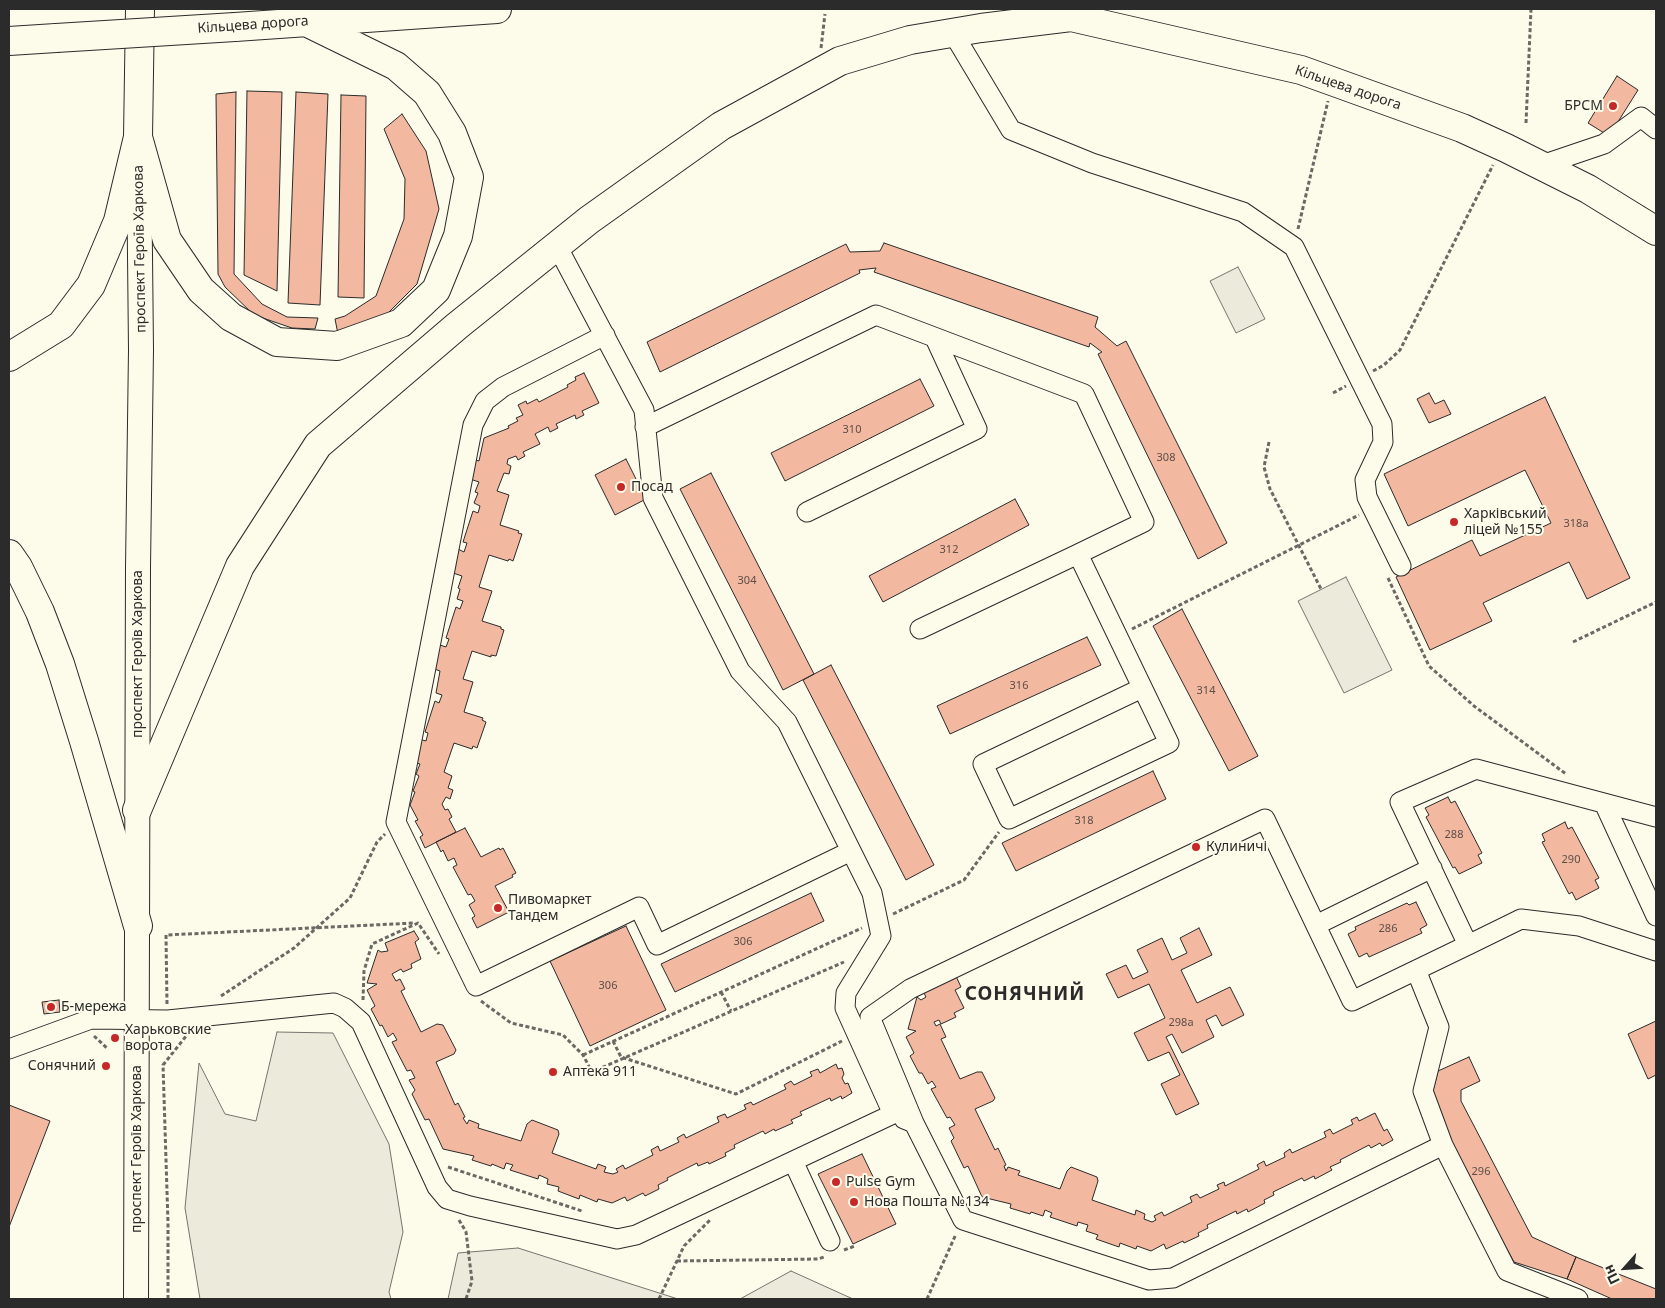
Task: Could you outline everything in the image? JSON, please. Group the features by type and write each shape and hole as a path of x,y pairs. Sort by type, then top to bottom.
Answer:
{"highway":[{"name":"проспект Героїв Харкова","path":"138,137 140,9"},
{"path":"306,22 350,9"},
{"name":"Кільцева дорога","path":"9,41 497,9"},
{"name":"Кільцева дорога","path":"1017,9 1071,17 1301,70 1462,128 1506,148 1654,224"},
{"path":"137,810 240,566 318,445 457,326 589,220 721,126 822,70 840,61 910,40 981,28 1071,17"},
{"path":"138,137 167,240 201,290 231,317 277,342 337,346 400,323 436,290 458,236 469,177 452,133 427,93 396,66 306,22"},
{"path":"9,357 61,325 91,285 118,221 138,137"},
{"path":"9,554 18,567 40,612 60,664 87,749 138,926"}],"main road":[{"name":"проспект Героїв Харкова","path":"136,1299 137,810 141,360 138,137"}],"street":[{"path":"953,33 1011,130 1092,164 1243,212 1294,247 1382,424 1383,442 1366,480 1367,497 1401,566"},
{"path":"1539,166 1604,144 1641,117 1656,130"},
{"path":"557,246 644,410 653,498 740,671 787,722 872,893 881,936 846,992 845,1008 893,1114 914,1123"},
{"path":"645,427 876,315 1084,394 1144,522 920,629"},
{"path":"605,335 503,387 485,401 473,425 396,822 476,986 639,907 658,945 851,851"},
{"path":"808,512 977,429 935,338"},
{"path":"1078,554 1118,636 1168,743 1009,819 983,764 1142,688"},
{"path":"1468,945 1400,802 1476,769 1656,817"},
{"path":"1604,803 1656,916"},
{"path":"1443,1146 1173,1278 1149,1280 963,1220 914,1123 870,1017 910,989 1265,818 1352,1001 1521,919 1579,926 1656,951"},
{"path":"1316,925 1432,868"},
{"path":"1416,970 1439,1027 1423,1091 1443,1146 1507,1271 1578,1299"},
{"path":"9,1050 91,1019 168,1020 334,1003 345,1008 361,1022 437,1187 447,1199 470,1206 617,1239 636,1235 893,1114"},
{"path":"794,1161 831,1250"}],"path":[{"path":"1526,123 1531,9"},
{"path":"822,70 820,56 825,14"},
{"path":"1294,247 1332,81"},
{"path":"1367,374 1384,365 1400,350 1495,161"},
{"path":"1333,393 1350,384"},
{"path":"1269,442 1264,467 1270,489 1321,589"},
{"path":"1118,636 1372,508"},
{"path":"1401,566 1388,578 1429,666 1474,706 1574,780"},
{"path":"1573,642 1656,602"},
{"path":"583,1055 964,880 1009,819"},
{"path":"219,997 294,948 350,898 377,842 396,822"},
{"path":"168,1020 166,935 418,923"},
{"path":"592,1072 872,949"},
{"path":"363,1000 364,971"},
{"path":"721,992 731,1011"},
{"path":"91,1034 108,1049"},
{"path":"168,1299 168,1223 163,1065 187,1035"},
{"path":"613,1041 622,1057 736,1094 844,1040"},
{"path":"442,1166 588,1214"},
{"path":"447,1199 466,1232 472,1281 466,1299"},
{"path":"659,1299 684,1246 716,1214"},
{"path":"927,1299 963,1220"},
{"path":"677,1261 818,1259 831,1250 855,1246"}],"shaded area":[{"path":"1238,267 1265,319 1236,333 1210,281"},
{"path":"1346,577 1392,670 1344,693 1298,601"},
{"path":"277,1032 333,1033 389,1144 403,1232 389,1292 391,1299 200,1299 185,1208 199,1063 225,1114 256,1121"},
{"path":"518,1248 678,1299 448,1299 458,1253"},
{"path":"791,1271 853,1299 740,1299"}],"building":[{"name":"БРСМ","path":"1617,76 1638,90 1609,136 1588,123"},
{"path":"247,91 282,92 277,291 244,275"},
{"path":"236,92 234,274 262,304 287,317 318,318 315,329 292,328 254,315 225,287 218,274 216,94"},
{"path":"296,92 328,94 320,305 288,303"},
{"path":"341,95 366,96 364,298 338,297"},
{"path":"402,114 426,151 439,209 417,284 383,318 338,334 335,319 345,316 376,296 404,219 405,179 384,129"},
{"path":"884,243 1098,317 1095,327 1117,346 1126,341 1227,543 1198,559 1098,354 1102,352 1090,343 1089,347 874,272 876,268 859,270 860,273 660,372 647,342 846,244 850,252 880,251"},
{"path":"584,373 599,403 582,411 584,415 576,419 575,415 556,424 558,428 550,432 548,427 535,434 540,444 523,452 525,456 518,460 516,456 508,459 507,464 511,466 509,474 504,473 497,491 509,495 500,525 519,531 518,533 522,534 513,561 489,555 479,587 492,591 482,621 501,627 504,630 496,656 491,655 491,657 472,651 463,679 473,682 464,712 483,718 482,720 486,722 477,748 473,746 472,749 454,743 444,772 452,776 448,788 453,790 450,799 446,797 442,804 445,810 448,809 452,817 449,819 456,832 425,848 420,837 423,835 415,821 418,820 410,805 419,776 416,774 420,764 409,761 419,739 426,741 428,733 425,732 435,701 439,703 442,695 436,693 440,671 429,667 436,657 440,645 446,647 449,639 446,638 456,607 460,609 463,601 457,599 462,576 447,571 458,549 464,552 467,543 463,542 473,511 478,513 480,506 474,503 478,493 475,492 479,482 467,478 476,460 479,461 484,438 509,428 508,426 518,421 516,418 523,415 518,405 526,401 527,404 537,399 539,402 568,387 567,385 576,380 575,377"},
{"path":"920,379 934,406 785,481 771,453"},
{"path":"1429,393 1435,404 1444,400 1451,414 1429,423 1417,399"},
{"path":"1545,397 1630,578 1587,599 1569,562 1483,603 1492,621 1430,650 1396,577 1472,540 1480,556 1551,523 1525,470 1408,526 1384,474"},
{"path":"626,459 646,499 615,515 595,475"},
{"path":"711,473 814,674 783,690 680,489"},
{"path":"1015,499 1029,525 883,602 869,576"},
{"path":"1182,609 1258,756 1229,771 1153,626"},
{"path":"1087,637 1101,665 950,734 937,706"},
{"path":"831,665 934,865 906,880 803,680"},
{"path":"1153,771 1166,799 1016,871 1002,843"},
{"path":"1448,797 1451,803 1455,801 1482,853 1478,855 1482,863 1459,874 1455,867 1453,868 1426,817 1429,815 1425,808"},
{"path":"1565,822 1568,829 1572,827 1599,878 1595,880 1599,888 1576,900 1572,892 1569,894 1542,842 1545,841 1542,834"},
{"path":"465,828 481,857 499,848 500,850 503,848 516,873 512,875 513,877 495,886 509,912 477,928 472,918 475,916 469,905 475,901 471,894 468,895 453,867 457,865 454,858 448,861 443,850 441,852 436,842"},
{"path":"811,893 824,921 675,992 661,964"},
{"path":"1416,902 1427,925 1420,929 1422,933 1369,957 1367,953 1359,957 1348,934 1356,930 1355,927 1407,903 1409,905"},
{"path":"626,926 666,1010 590,1046 550,961"},
{"path":"1199,928 1212,955 1181,970 1197,1003 1230,987 1244,1015 1222,1026 1216,1015 1206,1020 1214,1037 1182,1053 1172,1034 1166,1037 1199,1104 1176,1115 1161,1084 1180,1075 1169,1052 1148,1061 1134,1033 1165,1018 1149,984 1118,998 1106,974 1126,965 1133,979 1148,972 1137,950 1162,938 1172,960 1187,953 1180,938"},
{"path":"414,931 419,939 415,942 421,959 411,964 412,968 403,972 401,969 392,974 396,981 400,979 405,989 401,991 421,1032 437,1024 443,1025 456,1050 454,1054 436,1062 455,1105 458,1103 467,1124 469,1120 479,1124 478,1128 521,1141 527,1124 532,1120 558,1130 559,1134 552,1153 596,1169 598,1164 606,1167 604,1172 613,1174 618,1172 616,1169 623,1165 625,1169 653,1155 651,1150 658,1146 660,1151 679,1142 677,1138 684,1134 686,1138 719,1122 717,1117 725,1114 727,1118 746,1109 744,1105 751,1102 753,1105 786,1089 784,1085 791,1081 794,1085 812,1076 810,1072 818,1069 820,1073 836,1064 838,1069 842,1068 844,1074 842,1078 845,1084 848,1083 852,1093 842,1099 841,1096 831,1101 830,1098 800,1112 802,1115 791,1120 793,1123 765,1134 763,1131 734,1145 735,1148 725,1153 726,1156 709,1164 708,1162 698,1166 697,1163 667,1178 668,1180 658,1185 659,1189 645,1196 643,1193 627,1201 625,1197 612,1203 598,1199 597,1202 580,1195 579,1199 558,1191 559,1187 547,1184 548,1179 539,1175 538,1179 510,1170 513,1165 506,1163 504,1169 492,1164 491,1166 472,1160 474,1156 443,1149 429,1119 425,1120 412,1094 415,1090 409,1080 415,1078 411,1070 407,1071 392,1042 397,1040 393,1033 388,1037 371,1009 375,1006 367,990 377,984 367,983 378,950 381,952 388,951 385,943"},
{"path":"955,974 961,987 955,990 964,1008 954,1013 956,1017 941,1024 939,1020 934,1022 936,1026 940,1024 946,1037 941,1039 960,1079 977,1072 982,1072 995,1098 993,1101 975,1109 995,1150 998,1148 1006,1165 1004,1166 1006,1171 1008,1167 1020,1171 1018,1175 1060,1189 1067,1171 1071,1167 1097,1177 1098,1181 1092,1200 1135,1215 1136,1210 1145,1214 1144,1219 1152,1222 1156,1220 1154,1216 1162,1212 1164,1216 1192,1202 1190,1197 1197,1194 1200,1198 1219,1189 1217,1185 1224,1182 1225,1186 1259,1169 1257,1165 1264,1161 1266,1166 1285,1157 1284,1153 1290,1149 1292,1153 1326,1137 1324,1132 1330,1129 1333,1134 1353,1124 1351,1120 1357,1117 1359,1121 1375,1113 1384,1131 1387,1129 1393,1140 1382,1146 1380,1143 1371,1148 1369,1145 1340,1160 1341,1162 1330,1167 1332,1170 1315,1179 1314,1176 1304,1181 1302,1178 1273,1192 1274,1195 1264,1200 1265,1203 1248,1212 1247,1209 1237,1214 1236,1211 1207,1225 1208,1228 1198,1233 1199,1236 1166,1249 1164,1244 1151,1251 1137,1246 1136,1249 1120,1243 1119,1247 1096,1239 1098,1235 1086,1231 1088,1225 1078,1222 1077,1226 1050,1217 1052,1213 1045,1210 1043,1216 1010,1208 1011,1204 982,1197 968,1166 964,1168 951,1141 954,1138 949,1128 955,1125 950,1117 947,1118 931,1089 936,1087 932,1081 928,1084 922,1073 919,1073 910,1056 914,1053 906,1037 916,1031 908,1029 917,997 921,1000 926,997 922,989"},
{"name":"Б-мережа","path":"59,1000 60,1012 44,1014 42,1002"},
{"path":"1656,1021 1656,1075 1648,1079 1628,1034"},
{"path":"1469,1057 1480,1081 1461,1090 1461,1101 1532,1237 1576,1257 1567,1279 1514,1262 1429,1106 1438,1071"},
{"path":"9,1105 50,1121 9,1227"},
{"path":"862,1154 896,1224 853,1244 818,1174"},
{"path":"1576,1257 1656,1289 1656,1299 1612,1299 1567,1279"}],"place":[{"name":"БРСМ","path":"1613,106"},
{"name":"Посад","path":"621,487"},
{"name":"Харківський ліцей №155","path":"1454,522"},
{"name":"Кулиничі","path":"1196,847"},
{"name":"Пивомаркет Тандем","path":"498,908"},
{"name":"Б-мережа","path":"51,1007"},
{"name":"Харьковские ворота","path":"115,1038"},
{"name":"Сонячний","path":"106,1066"},
{"name":"Аптека 911","path":"553,1072"},
{"name":"Pulse Gym","path":"836,1182"},
{"name":"Нова Пошта №134","path":"854,1202"}],"district":[{"name":"СОНЯЧНИЙ","path":"1025,995"}]}
